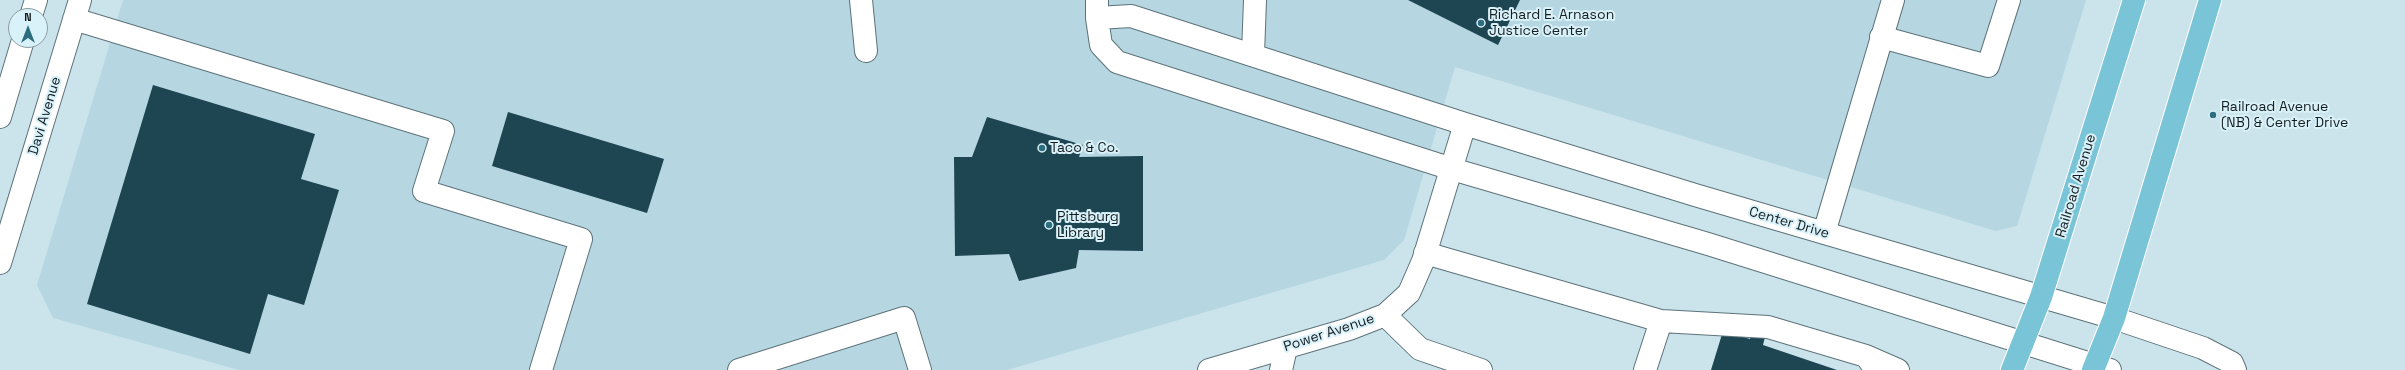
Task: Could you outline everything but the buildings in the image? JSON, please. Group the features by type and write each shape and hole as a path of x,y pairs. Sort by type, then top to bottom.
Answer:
{"main road":[{"name":"Railroad Avenue","path":"2012,370 2040,297 2134,0"},
{"path":"2100,368 2210,0"}],"street":[{"path":"861,0 866,51"},
{"path":"1253,54 1254,0"},
{"path":"1824,233 1893,0"},
{"path":"1881,38 1988,66 2009,0"},
{"path":"77,9 443,131 424,190 581,239 541,370"},
{"name":"Davi Avenue","path":"0,263 5,225 77,9"},
{"path":"1097,9 1101,44 1117,62 1452,169 1708,244 2100,368"},
{"name":"Center Drive","path":"1097,9 1131,16 1253,54 1465,124 1824,233 2114,318 2203,348 2232,364 2235,370"},
{"path":"0,117 21,48"},
{"name":"Power Avenue","path":"1209,370 1349,329 1385,315 1409,293 1426,253 1465,124"},
{"path":"1426,253 1661,321 1768,326 1871,363 1898,370"},
{"path":"1385,315 1420,349 1481,370"},
{"path":"739,370 904,318 920,370"},
{"path":"1646,370 1661,321"},
{"path":"1281,370 1286,348"}],"shaded area":[{"path":"123,0 2086,0 2017,226 1996,231 1455,67 1404,240 1384,260 1007,370 239,370 53,318 37,285"}],"place":[{"name":"Richard E. Arnason Justice Center","path":"1481,23"},
{"name":"Railroad Avenue (NB) & Center Drive","path":"2213,115"},
{"name":"Taco & Co.","path":"1042,148"},
{"name":"Pittsburg Library","path":"1049,225"}]}
